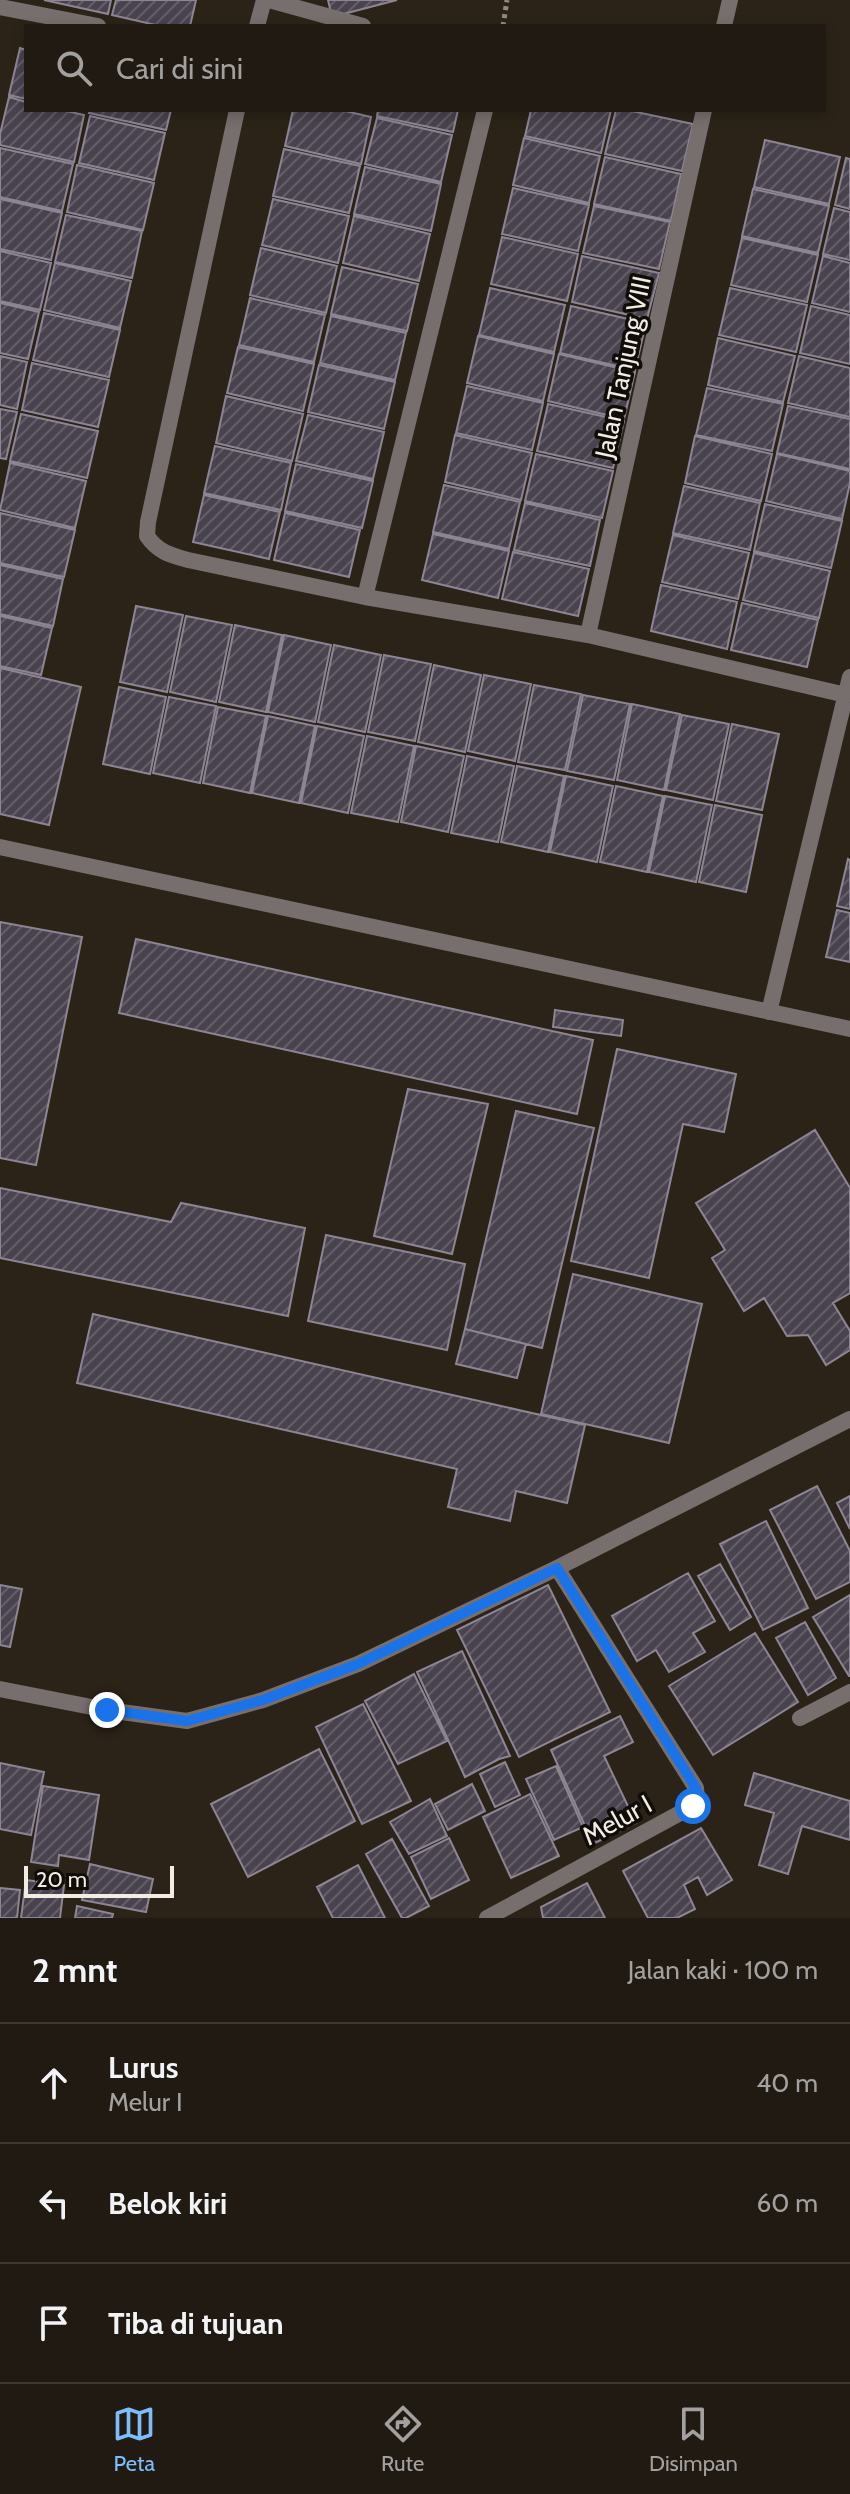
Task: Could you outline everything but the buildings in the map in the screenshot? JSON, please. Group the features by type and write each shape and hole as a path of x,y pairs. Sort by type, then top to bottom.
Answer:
{"street":[{"path":"258,24 266,0 356,24"},
{"path":"724,24 730,0"},
{"path":"0,7 88,24"},
{"path":"237,112 151,507 147,536 155,548 168,555 365,597 588,635 846,695"},
{"path":"365,597 485,112"},
{"name":"Jalan Tanjung VIII","path":"588,635 704,112"},
{"path":"769,1012 850,677"},
{"path":"0,847 850,1029"},
{"path":"0,1689 107,1710 187,1721 263,1700 358,1664 557,1568 850,1419"},
{"name":"Melur I","path":"487,1918 693,1806 697,1798 696,1788 557,1568"},
{"path":"800,1718 850,1692"}],"path":[{"path":"503,24 507,0"}],"route":[{"path":"107,1710 187,1721 263,1700 358,1664 557,1568 696,1788 697,1798 693,1806"}]}
